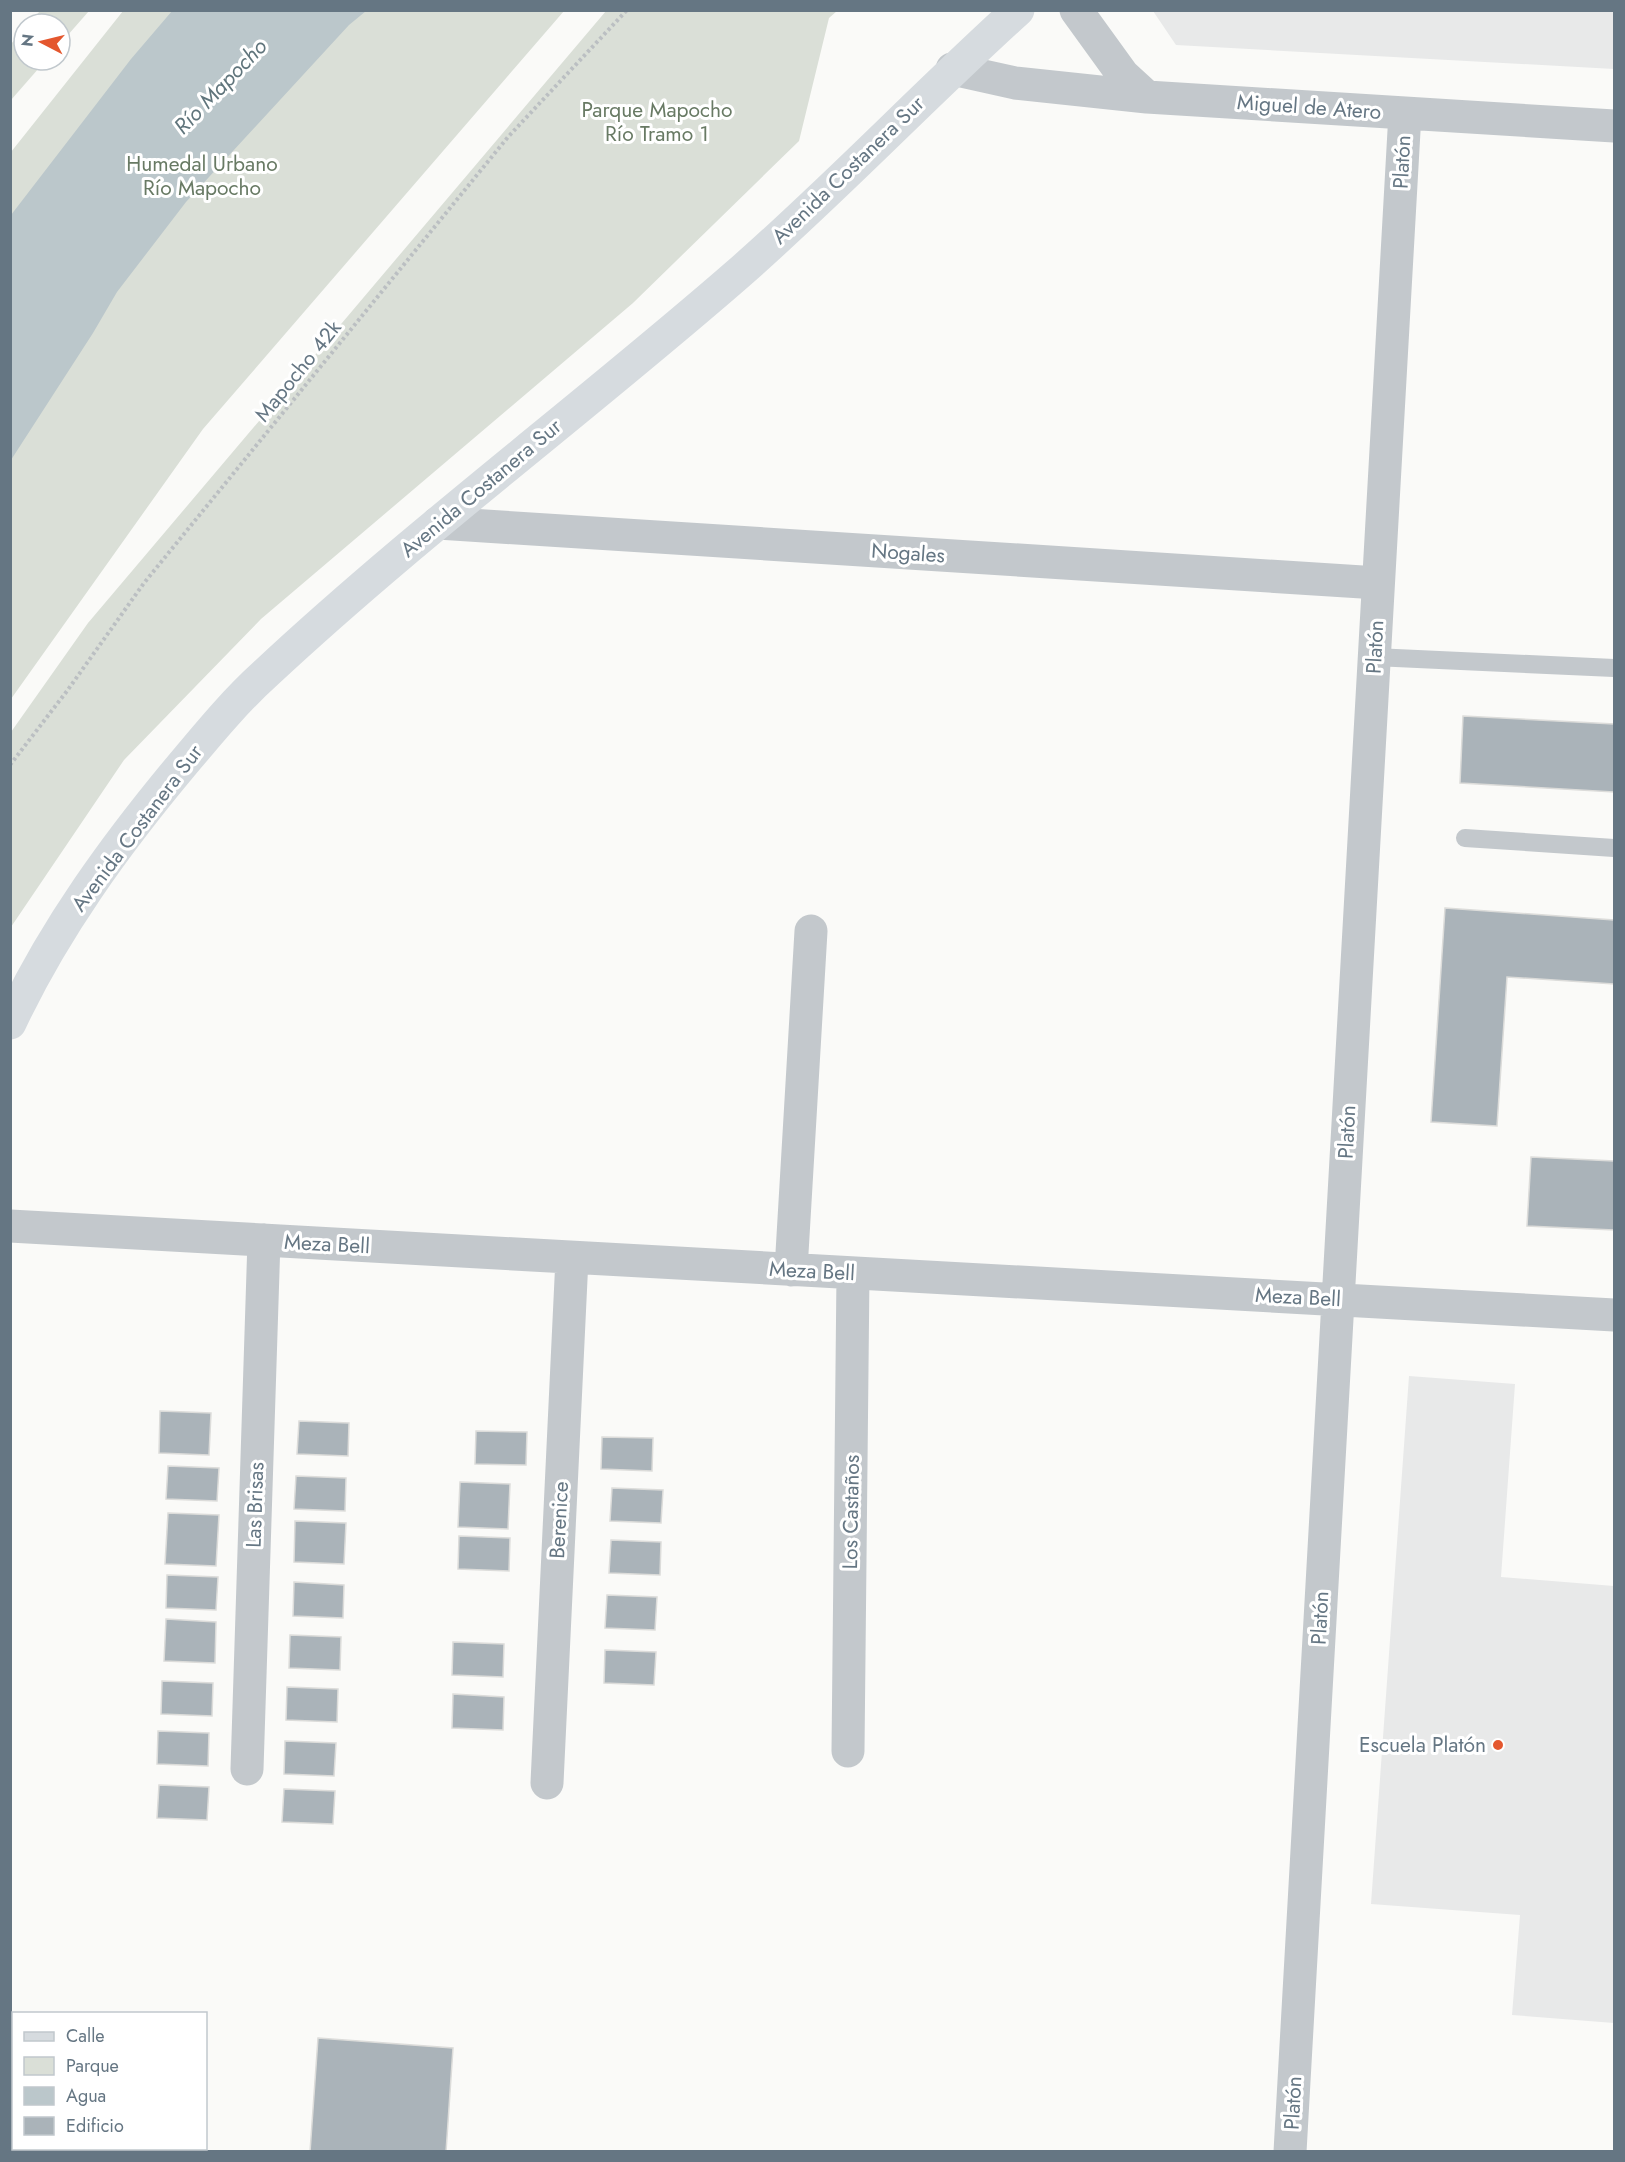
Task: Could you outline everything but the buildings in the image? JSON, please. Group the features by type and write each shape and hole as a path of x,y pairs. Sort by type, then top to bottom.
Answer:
{"main road":[{"name":"Avenida Costanera Sur","path":"10,1023 53,941 103,866 208,734 262,676 438,523 740,273 876,148 952,69 1018,10"}],"street":[{"path":"1076,10 1123,75 1148,97"},
{"name":"Miguel de Atero","path":"952,69 1026,85 1148,97 1614,126"},
{"name":"Platón","path":"1290,2151 1405,113"},
{"name":"Nogales","path":"438,523 1378,583"},
{"path":"791,1270 811,931"},
{"name":"Meza Bell","path":"10,1226 1614,1314"},
{"name":"Las Brisas","path":"247,1769 264,1240"},
{"name":"Berenice","path":"547,1783 572,1258"},
{"name":"Los Castaños","path":"848,1751 853,1273"}],"lane":[{"path":"1374,657 1614,669"},
{"path":"1465,838 1614,848"}],"path":[{"name":"Mapocho 42k","path":"10,765 67,691 144,583 447,212 508,138 627,10"}],"shaded area":[{"path":"1153,11 1614,11 1614,69 1176,45"},
{"name":"Escuela Platón","path":"1409,1376 1515,1384 1501,1577 1614,1586 1614,2023 1512,2015 1520,1915 1371,1904"}],"green space":[{"path":"41,10 89,10 72,30 72,12 39,12"},
{"name":"Humedal Urbano Río Mapocho","path":"123,11 564,11 203,429 11,699 11,152"},
{"name":"Parque Mapocho Río Tramo 1","path":"606,11 837,11 829,18 799,141 633,303 261,619 124,760 11,927 11,732 88,623"},
{"path":"11,44 12,72 36,72 11,100"}],"water":[{"name":"Río Mapocho","path":"172,11 366,11 349,25 186,202 117,292 11,460 11,215 131,59"}],"place":[{"name":"Escuela Platón","path":"1498,1745"}]}
